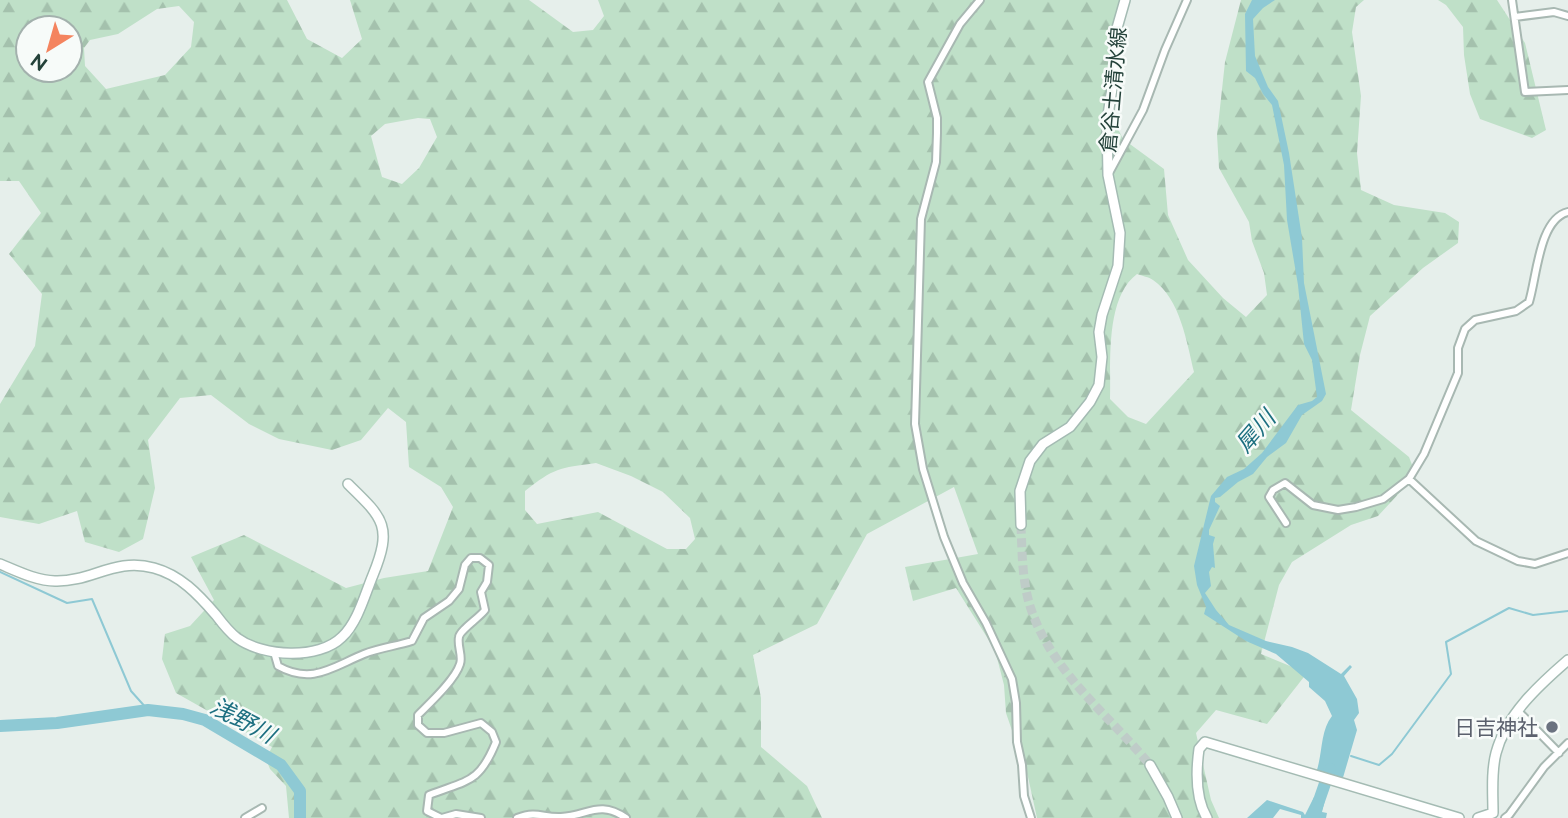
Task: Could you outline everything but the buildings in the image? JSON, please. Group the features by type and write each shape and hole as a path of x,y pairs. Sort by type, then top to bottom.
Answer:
{"street":[{"path":"980,0 960,24 928,82 937,118 936,162 921,219 915,424 923,469 944,537 963,583 986,623 1012,679 1024,796 1031,818"},
{"name":"倉谷土清水線","path":"1021,525 1020,491 1030,461 1043,444 1070,427 1090,402 1099,385 1102,357 1099,332 1118,266 1120,233 1108,175 1107,122 1117,28 1125,0"},
{"path":"1108,175 1143,110 1187,0"},
{"path":"1512,0 1525,92 1568,90"},
{"path":"1515,17 1554,12 1568,16"},
{"path":"1286,523 1269,497 1273,490 1285,483 1313,505 1338,510 1383,499 1409,479 1424,454 1458,373 1458,348 1465,329 1475,320 1516,312 1529,302 1546,231 1559,214 1568,212"},
{"path":"1409,479 1476,541 1518,561 1535,564 1568,553"},
{"path":"0,564 53,582 134,563 156,568 182,580 238,639 274,652 300,653 323,648 343,636 355,617 377,564 384,535 382,522 374,510 348,484"},
{"path":"274,652 278,666 287,671 315,675 335,669 365,654 412,641 424,618 449,601 459,589 465,565 471,558 480,558 489,565 487,582 481,592 485,610 459,636 461,663 455,674 418,715 418,725 428,733 444,733 481,723 492,732 496,742 486,766 469,781 429,795 427,811 441,818 456,814 481,818"},
{"path":"1478,818 1493,816 1495,757 1500,741 1536,687 1568,660"},
{"path":"1518,711 1559,753"},
{"path":"1207,818 1203,811 1196,774 1199,748 1205,742 1459,818"},
{"path":"1505,818 1544,768 1568,743"},
{"path":"1150,765 1177,818"},
{"path":"245,818 262,808"},
{"path":"517,818 531,813 561,817 597,808 614,810 626,818"}],"green space":[{"path":"0,0 287,0 307,39 342,58 362,39 350,0 529,0 573,32 593,30 604,16 598,0 1123,0 1108,109 1123,139 1164,169 1168,215 1188,260 1223,298 1246,317 1267,295 1264,273 1252,241 1249,222 1219,168 1217,135 1225,62 1241,0 1364,0 1356,7 1352,32 1361,96 1357,153 1361,190 1394,205 1445,213 1459,222 1458,243 1423,268 1370,316 1360,355 1351,410 1409,457 1416,475 1378,516 1351,525 1292,562 1279,585 1261,654 1307,673 1267,724 1216,710 1196,733 1211,800 1219,818 1037,818 1028,777 1006,713 1004,685 995,650 956,588 913,601 905,567 978,554 954,487 867,534 817,624 753,655 761,698 761,747 807,786 822,818 289,818 286,786 270,769 266,759 272,747 176,693 162,659 165,634 190,626 214,600 191,557 244,535 346,588 428,571 453,507 441,487 409,467 406,422 388,408 361,440 332,450 279,439 249,424 211,395 180,398 148,440 155,488 143,539 119,552 85,542 77,511 39,524 0,517 0,404 35,346 42,294 9,254 41,213 19,181 0,181","holes":["179,6 194,22 191,47 165,75 106,89 85,66 84,48 90,40 118,34 157,9","418,118 430,119 437,137 419,168 402,184 382,177 371,136 385,124","1137,274 1151,279 1170,298 1181,322 1194,372 1146,424 1128,417 1110,399 1112,332 1119,298","596,463 663,492 690,518 695,539 686,549 667,549 598,512 537,524 525,510 525,491 550,473"]},
{"path":"1438,0 1497,0 1525,43 1546,130 1532,138 1480,119 1470,94 1463,27 1446,5"}],"water":[{"path":"1252,0 1275,0 1253,19 1255,56 1268,87 1278,101 1289,153 1302,238 1304,283 1326,394 1322,401 1302,415 1286,443 1267,457 1253,474 1215,498 1215,502 1220,506 1209,535 1215,537 1215,568 1212,567 1209,572 1211,586 1205,593 1229,625 1266,641 1308,653 1341,674 1350,665 1352,667 1344,676 1357,699 1359,713 1354,720 1357,730 1342,781 1316,773 1325,728 1332,716 1325,701 1309,687 1309,682 1276,654 1246,641 1204,614 1206,607 1197,585 1194,566 1211,496 1227,477 1244,469 1262,453 1298,405 1317,397 1312,360 1304,344 1287,220 1284,165 1272,105 1255,78 1246,71 1245,14"},
{"path":"1314,797 1317,798 1316,802 1325,800 1322,812 1327,813 1326,818 1301,818 1301,815 1280,809 1273,818 1247,818 1267,800 1305,815"}],"waterway":[{"path":"0,572 67,603 92,599 131,691 148,710"},
{"path":"1351,756 1379,765 1392,754 1451,674 1446,642 1509,608 1533,615 1568,611"},
{"name":"浅野川","path":"0,726 57,723 148,710 183,714 205,720 281,765 300,791 300,818"},
{"name":"犀川","path":"1313,818 1330,769"}],"tunnel":[{"path":"1021,525 1025,586 1039,630 1066,672 1150,765"}],"place":[{"name":"日吉神社","path":"1552,727"}]}
